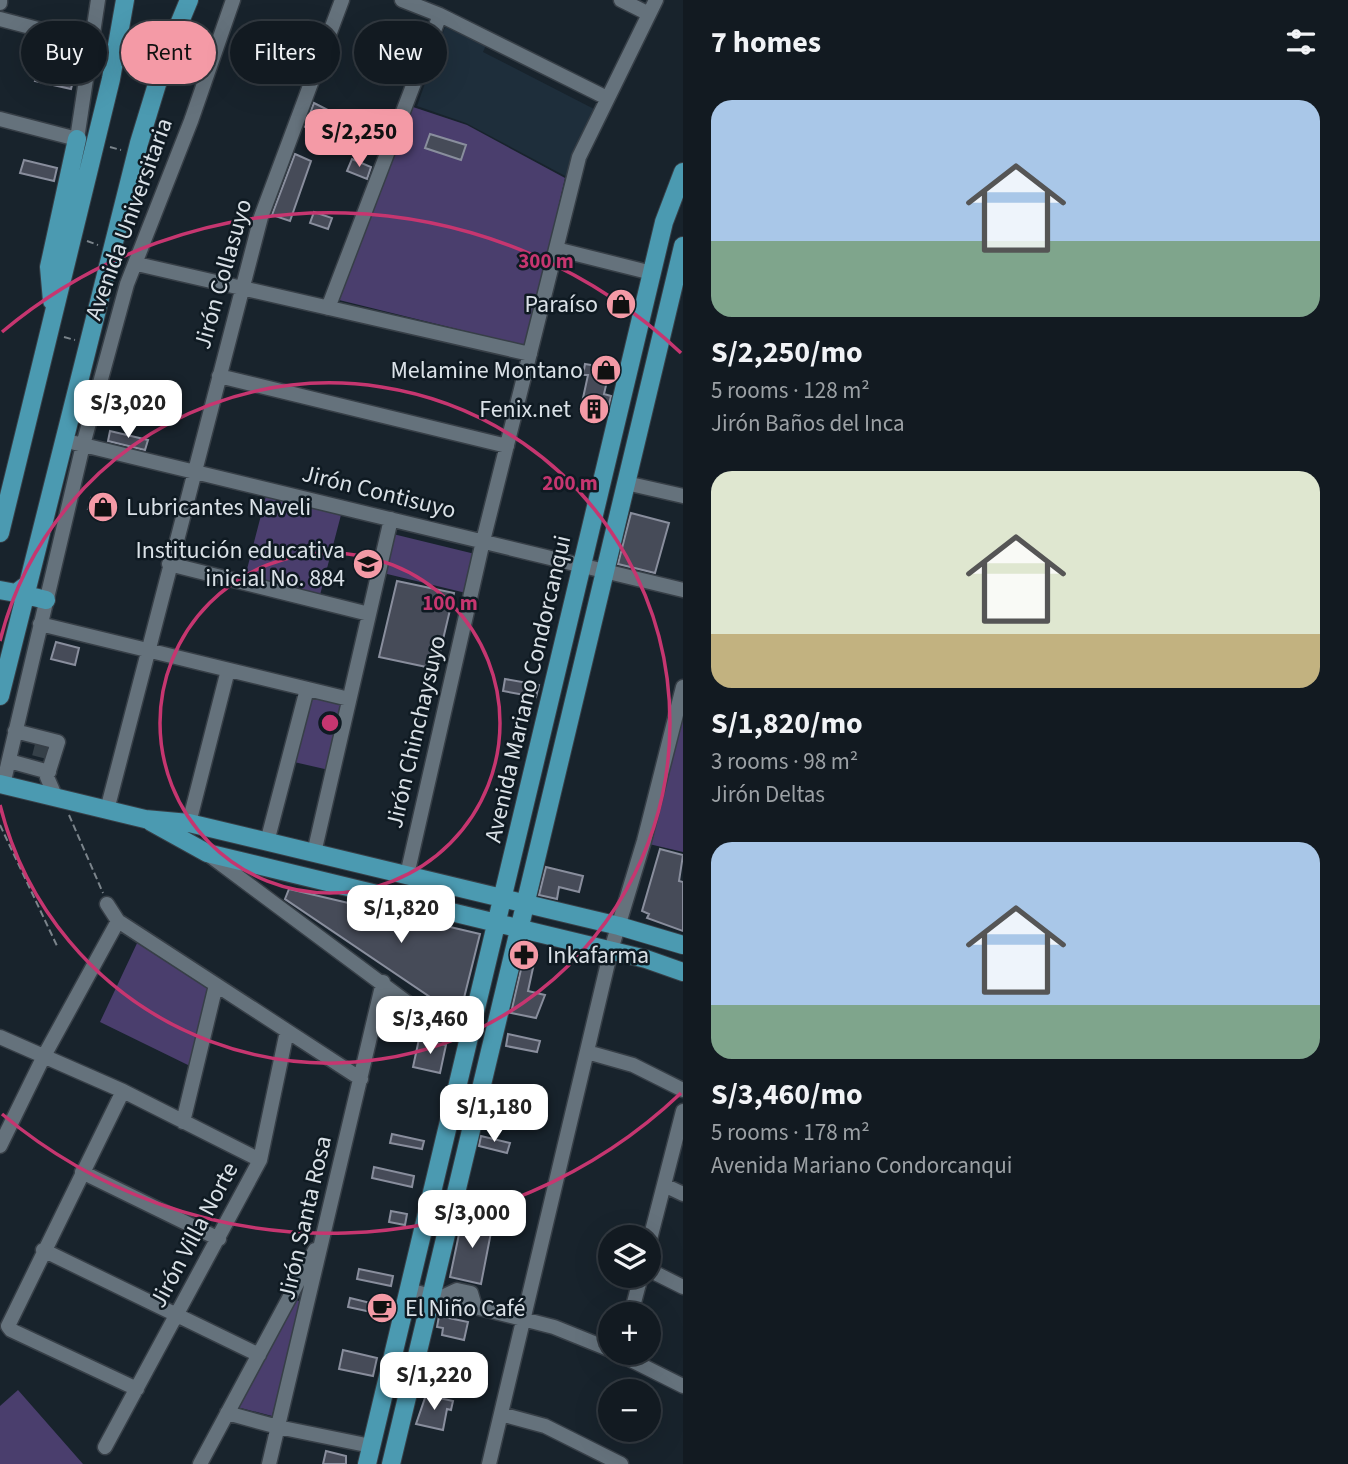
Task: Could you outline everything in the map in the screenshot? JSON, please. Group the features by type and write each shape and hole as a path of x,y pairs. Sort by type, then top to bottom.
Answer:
{"main road":[{"name":"Avenida Universitaria","path":"0,533 6,486 51,326 116,54 125,0"},
{"name":"Avenida Universitaria","path":"181,21 189,0"},
{"name":"Avenida Universitaria","path":"0,696 136,154 157,84"},
{"path":"51,326 49,267 77,139"},
{"name":"Avenida Mariano Condorcanqui","path":"367,1464 652,273 668,211 683,172"},
{"name":"Avenida Mariano Condorcanqui","path":"391,1464 436,1297 436,1275 683,246"},
{"path":"0,590 16,593 27,589 46,600"},
{"path":"0,625 9,629 15,643"},
{"path":"1,785 145,819 189,823 620,926 683,945"},
{"path":"145,819 207,853 611,950 661,963 683,972"}],"street":[{"path":"95,21 98,0"},
{"name":"Avenida Universitaria","path":"1,785 9,761 83,445 127,284 137,264 233,0"},
{"name":"Jirón Collasuyo","path":"107,810 146,650 261,217 342,0"},
{"path":"402,0 440,15 607,98"},
{"path":"621,0 649,14"},
{"name":"Jirón Chinchaysuyo","path":"407,875 483,541 579,157 656,0"},
{"path":"328,308 440,15"},
{"path":"0,19 21,25"},
{"path":"0,119 77,139 85,84"},
{"path":"556,249 652,273"},
{"path":"137,264 530,354"},
{"path":"219,376 507,446"},
{"name":"Jirón Contisuyo","path":"64,440 683,590"},
{"path":"626,483 683,496"},
{"path":"314,853 391,519"},
{"path":"169,564 369,614"},
{"path":"40,624 349,699"},
{"path":"189,823 228,670"},
{"path":"267,842 307,689"},
{"path":"489,1464 611,950 620,926 683,690"},
{"path":"15,731 42,756 47,777 59,798"},
{"path":"9,761 42,756"},
{"path":"207,853 429,1017 471,1031"},
{"path":"107,904 118,921 360,1079"},
{"path":"0,1146 44,1056 118,921"},
{"name":"Jirón Santa Rosa","path":"269,1464 383,982"},
{"path":"183,1122 216,985"},
{"name":"Jirón Villa Norte","path":"105,1447 260,1160 287,1031"},
{"path":"0,1037 123,1091 260,1160"},
{"path":"587,1052 633,1065 683,1090"},
{"path":"123,1091 9,1320 11,1330 137,1389"},
{"path":"654,1225 683,1111"},
{"path":"82,1172 219,1239"},
{"path":"664,1185 683,1194"},
{"path":"200,1464 326,1231"},
{"path":"43,1250 259,1354"},
{"path":"436,1275 457,1290 471,1293 475,1307"},
{"path":"661,1276 683,1287"},
{"path":"408,1290 573,1333 598,1344"},
{"path":"436,1297 457,1290"},
{"path":"642,1365 683,1386"},
{"path":"227,1413 278,1427 371,1446"},
{"path":"501,1414 545,1426 621,1464"}],"path":[{"path":"116,54 121,55"},
{"path":"95,144 136,154"},
{"path":"73,236 112,250"},
{"path":"51,326 88,344"},
{"path":"59,798 107,904"},
{"path":"0,825 58,948"}],"shaded area":[{"path":"447,28 486,45 483,52 594,109 577,145 569,178 466,123 417,106 425,84 447,84"},
{"path":"413,107 467,125 565,178 526,346 339,300"},
{"path":"266,496 341,515 320,595 245,577"},
{"path":"393,534 475,554 466,593 383,573"},
{"path":"311,695 346,704 329,770 294,762"},
{"path":"683,707 683,852 649,844"},
{"path":"139,939 211,988 190,1066 100,1022"},
{"path":"293,1299 302,1302 272,1416 237,1407"},
{"path":"18,1390 83,1464 0,1464 0,1406"}],"building":[{"path":"48,84 72,84 71,89"},
{"path":"314,103 328,110 322,133 305,127"},
{"path":"430,134 466,145 461,160 425,148"},
{"path":"295,154 311,161 290,221 272,215"},
{"path":"352,159 371,167 367,179 347,171"},
{"path":"24,160 57,168 54,181 20,173"},
{"path":"314,212 332,218 328,229 310,223"},
{"name":"Paraíso","path":"612,296 632,300 630,312 609,308"},
{"path":"585,364 610,368 604,394 611,396 606,417 580,412 588,375 583,375"},
{"path":"110,431 148,440 145,450 108,441"},
{"name":"Lubricantes Naveli","path":"91,498 117,505 114,515 88,509"},
{"path":"631,513 669,523 655,573 618,564"},
{"path":"397,581 454,593 436,669 379,657"},
{"path":"56,642 79,648 75,665 51,659"},
{"path":"505,679 539,685 536,697 503,691"},
{"path":"660,849 683,855 679,881 683,882 683,931 647,918 649,914 642,911"},
{"path":"546,867 583,876 579,892 559,887 557,899 539,895"},
{"path":"289,889 480,934 461,1010 442,1005 285,899"},
{"path":"525,952 536,954 528,991 545,995 536,1018 511,1013"},
{"path":"508,1034 540,1041 537,1052 506,1046"},
{"path":"419,1039 446,1045 440,1073 413,1067"},
{"path":"392,1134 424,1141 422,1149 390,1143"},
{"path":"481,1136 510,1143 507,1153 479,1146"},
{"path":"374,1167 414,1176 412,1187 372,1178"},
{"path":"391,1211 407,1214 405,1225 389,1222"},
{"path":"463,1215 493,1222 481,1284 450,1277"},
{"path":"359,1269 393,1276 391,1286 357,1279"},
{"path":"350,1298 387,1307 385,1315 348,1307"},
{"path":"439,1316 468,1322 464,1340 442,1335 443,1328 437,1327"},
{"path":"343,1350 377,1358 373,1376 339,1369"},
{"path":"426,1395 453,1401 451,1410 447,1409 443,1430 416,1424"},
{"path":"326,1451 346,1456 346,1464 323,1464"}],"tunnel":[{"path":"39,757 42,745"}],"place":[{"name":"Paraíso","path":"621,304"},
{"name":"Melamine Montano","path":"606,370"},
{"name":"Fenix.net","path":"594,409"},
{"name":"Lubricantes Naveli","path":"103,507"},
{"name":"Institución educativa inicial No. 884","path":"368,564"},
{"name":"Inkafarma","path":"524,955"},
{"name":"El Niño Café","path":"382,1308"}]}
